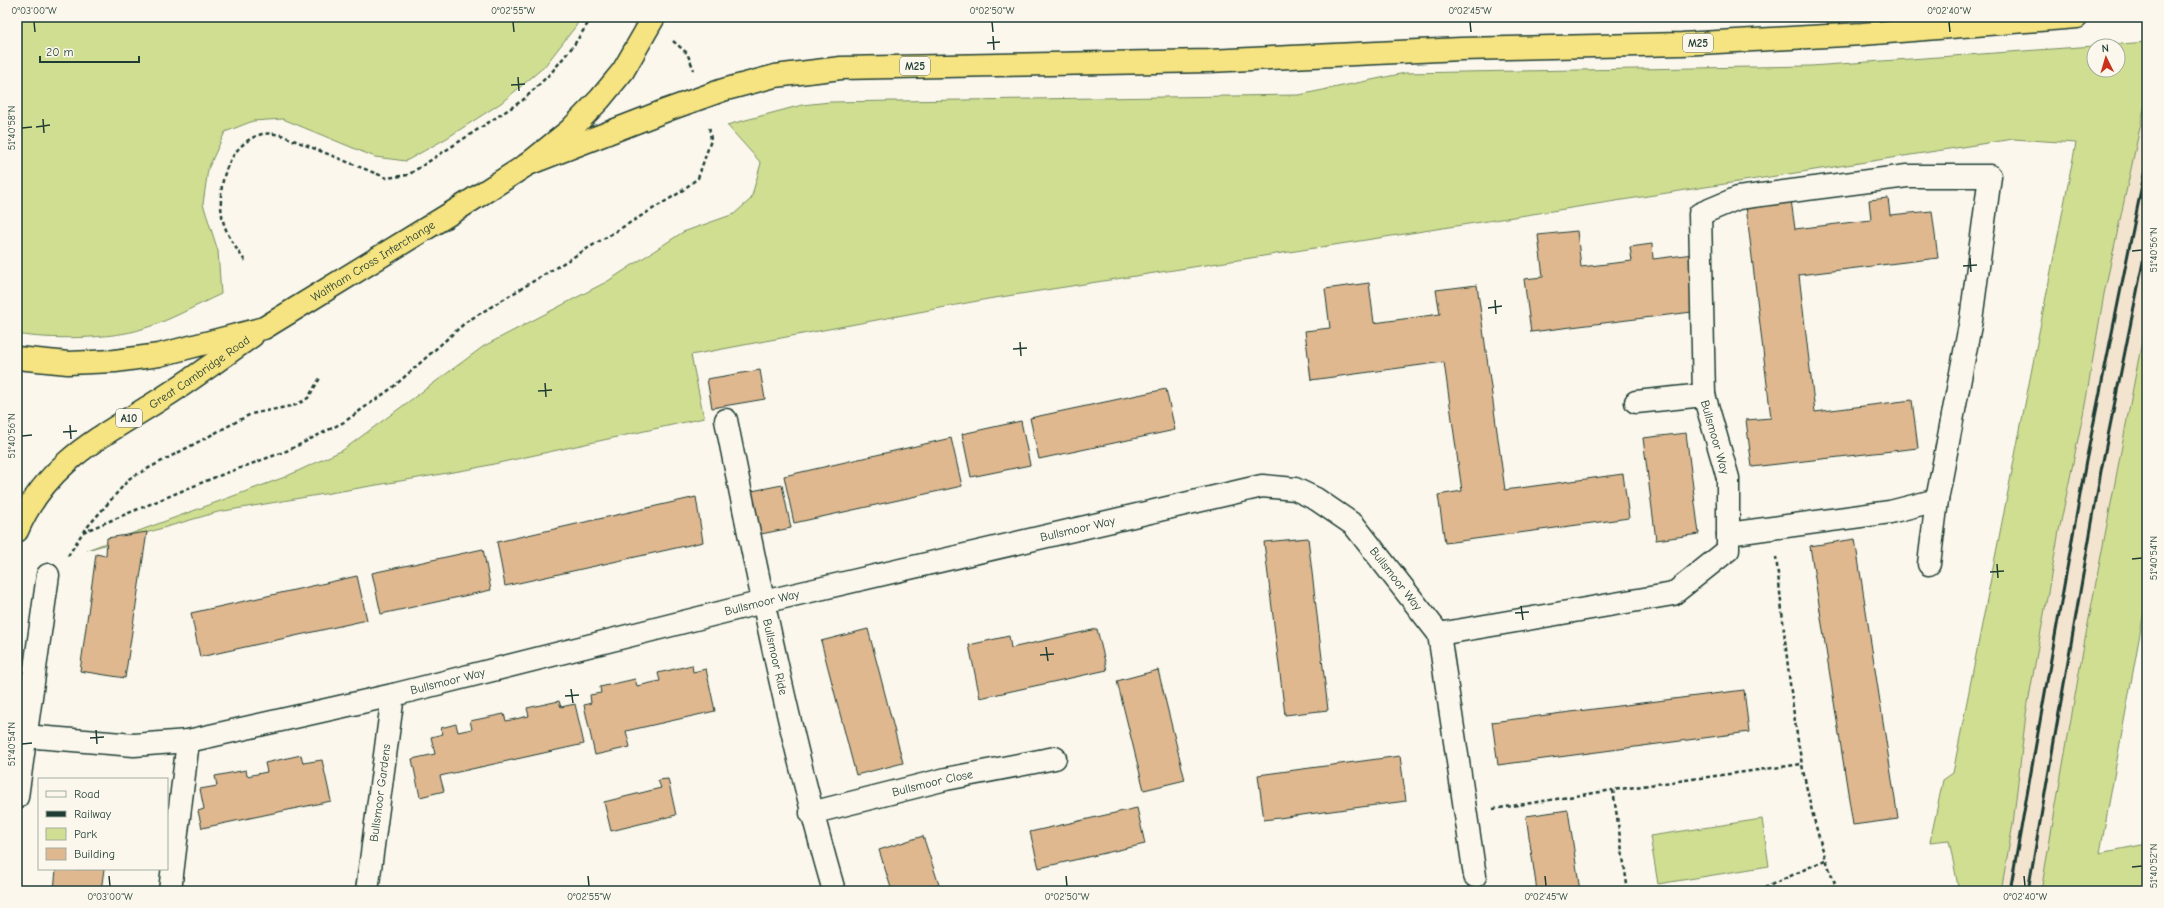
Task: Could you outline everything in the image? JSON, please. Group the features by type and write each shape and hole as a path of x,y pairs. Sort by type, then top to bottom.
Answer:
{"highway":[{"name":"Waltham Cross Interchange","path":"17,358 68,363 115,361 159,355 264,328 528,164 570,130 600,99 623,71 654,17"},
{"name":"M25","path":"528,164 723,90 775,76 841,68 1209,61 1461,49 1690,43 1885,33 2077,17"},
{"name":"Great Cambridge Road","path":"17,531 23,516 39,491 57,470 79,450 164,397 264,328"}],"street":[{"path":"1704,395 1700,214 1738,198 1906,176 1990,176 1971,320 1937,500 1929,564"},
{"name":"Bullsmoor Way","path":"1439,634 1673,594 1728,550 1728,478 1704,395 1636,402"},
{"name":"Bullsmoor Ride","path":"726,420 763,602 811,813 834,891"},
{"name":"Bullsmoor Way","path":"24,736 134,744 188,741 393,695 763,602 1262,486 1295,489 1316,499 1354,525 1439,634 1475,876"},
{"path":"1728,534 1890,512 1937,500"},
{"path":"17,797 24,736 48,575"},
{"name":"Bullsmoor Gardens","path":"367,891 393,695"},
{"path":"170,891 188,741"},
{"name":"Bullsmoor Close","path":"811,813 946,779 1055,758"}],"path":[{"path":"245,261 232,242 222,216 220,186 229,163 242,146 252,138 264,134 281,134 387,178 408,175 523,100 551,73 574,45 592,17"},
{"path":"668,38 687,53 692,65"},
{"path":"320,378 308,398 296,405 251,414 130,478 83,532 213,478 289,450 344,422 392,388 466,322 679,193 698,178 710,140 709,125"},
{"path":"1772,528 1802,764 1825,860 1838,891"},
{"path":"1466,813 1613,790 1802,764"},
{"path":"1613,790 1628,891"},
{"path":"1758,891 1825,860"}],"shaded area":[{"path":"2147,95 2147,315 2083,650 2041,891 2001,891 2013,824 2026,714 2059,531 2085,405 2104,294"}],"green space":[{"path":"17,17 580,17 576,26 544,67 501,103 447,138 406,161 375,157 283,119 253,121 225,132 208,169 203,204 218,251 221,294 172,318 142,329 98,337 62,338 17,334"},
{"path":"2147,42 2147,95 2104,294 2085,405 2059,531 2026,714 2013,824 2001,891 1935,891 1958,886 1949,840 1930,842 1943,780 1953,773 2076,143 2013,139 988,299 691,355 704,418 471,469 218,512 87,550 285,477 343,450 484,346 608,281 683,232 734,214 751,199 761,163 727,125 802,105 830,102 1299,95 1405,73 1811,66 2086,47 2086,78 2126,78 2126,44"},
{"path":"2147,315 2147,595 2100,853 2147,844 2147,890 2041,891 2083,650"},
{"path":"1762,819 1769,866 1658,884 1650,836"}],"building":[{"path":"1888,198 1890,215 1932,211 1938,258 1799,275 1815,412 1912,400 1918,448 1752,467 1746,420 1771,418 1746,206 1791,200 1795,229 1871,220 1869,200"},
{"path":"1577,231 1581,267 1632,261 1630,247 1652,244 1653,259 1693,254 1700,311 1531,332 1524,279 1543,277 1538,235"},
{"path":"1369,283 1374,323 1440,314 1436,290 1477,285 1505,490 1623,474 1629,518 1445,543 1438,495 1462,491 1444,362 1311,380 1305,331 1330,328 1325,289"},
{"path":"760,370 765,399 712,408 707,379"},
{"path":"1166,389 1175,430 1039,459 1030,418"},
{"path":"1021,421 1030,465 971,477 962,434"},
{"path":"1686,433 1699,534 1656,540 1643,438"},
{"path":"951,438 962,486 794,523 784,476"},
{"path":"782,485 791,528 756,535 747,492"},
{"path":"696,497 703,542 505,586 497,542"},
{"path":"147,532 125,678 80,671 96,554 106,556 107,538"},
{"path":"1308,538 1328,710 1285,715 1264,542"},
{"path":"1855,539 1898,819 1853,825 1810,546"},
{"path":"483,549 491,590 381,614 372,573"},
{"path":"357,576 367,620 200,657 191,613"},
{"path":"868,629 903,763 856,775 821,641"},
{"path":"1097,629 1107,670 980,698 969,645 1009,636 1011,648"},
{"path":"692,665 693,672 706,669 715,711 626,731 630,747 595,755 584,705 591,703 590,695 601,693 600,687 635,679 637,686 660,681 658,673"},
{"path":"1158,670 1185,780 1144,790 1117,681"},
{"path":"1744,690 1749,732 1498,765 1492,722"},
{"path":"559,701 561,707 575,704 584,744 440,776 444,791 420,797 412,759 435,754 431,737 443,734 441,728 456,724 458,732 472,729 470,721 504,714 506,721 529,716 527,708"},
{"path":"301,755 303,763 322,760 331,801 202,828 198,811 204,809 200,789 217,786 215,776 246,770 247,776 267,772 265,763"},
{"path":"1400,756 1406,801 1264,820 1258,775"},
{"path":"668,779 676,815 611,831 604,802 661,788 658,780"},
{"path":"1137,808 1145,844 1039,868 1030,832"},
{"path":"1568,810 1580,891 1537,891 1526,816"},
{"path":"923,836 941,891 892,891 879,850"},
{"path":"56,870 104,870 101,891 54,891"}],"railway":[{"path":"2010,891 2086,461 2147,160"},
{"path":"2028,891 2101,471 2147,242"}]}
